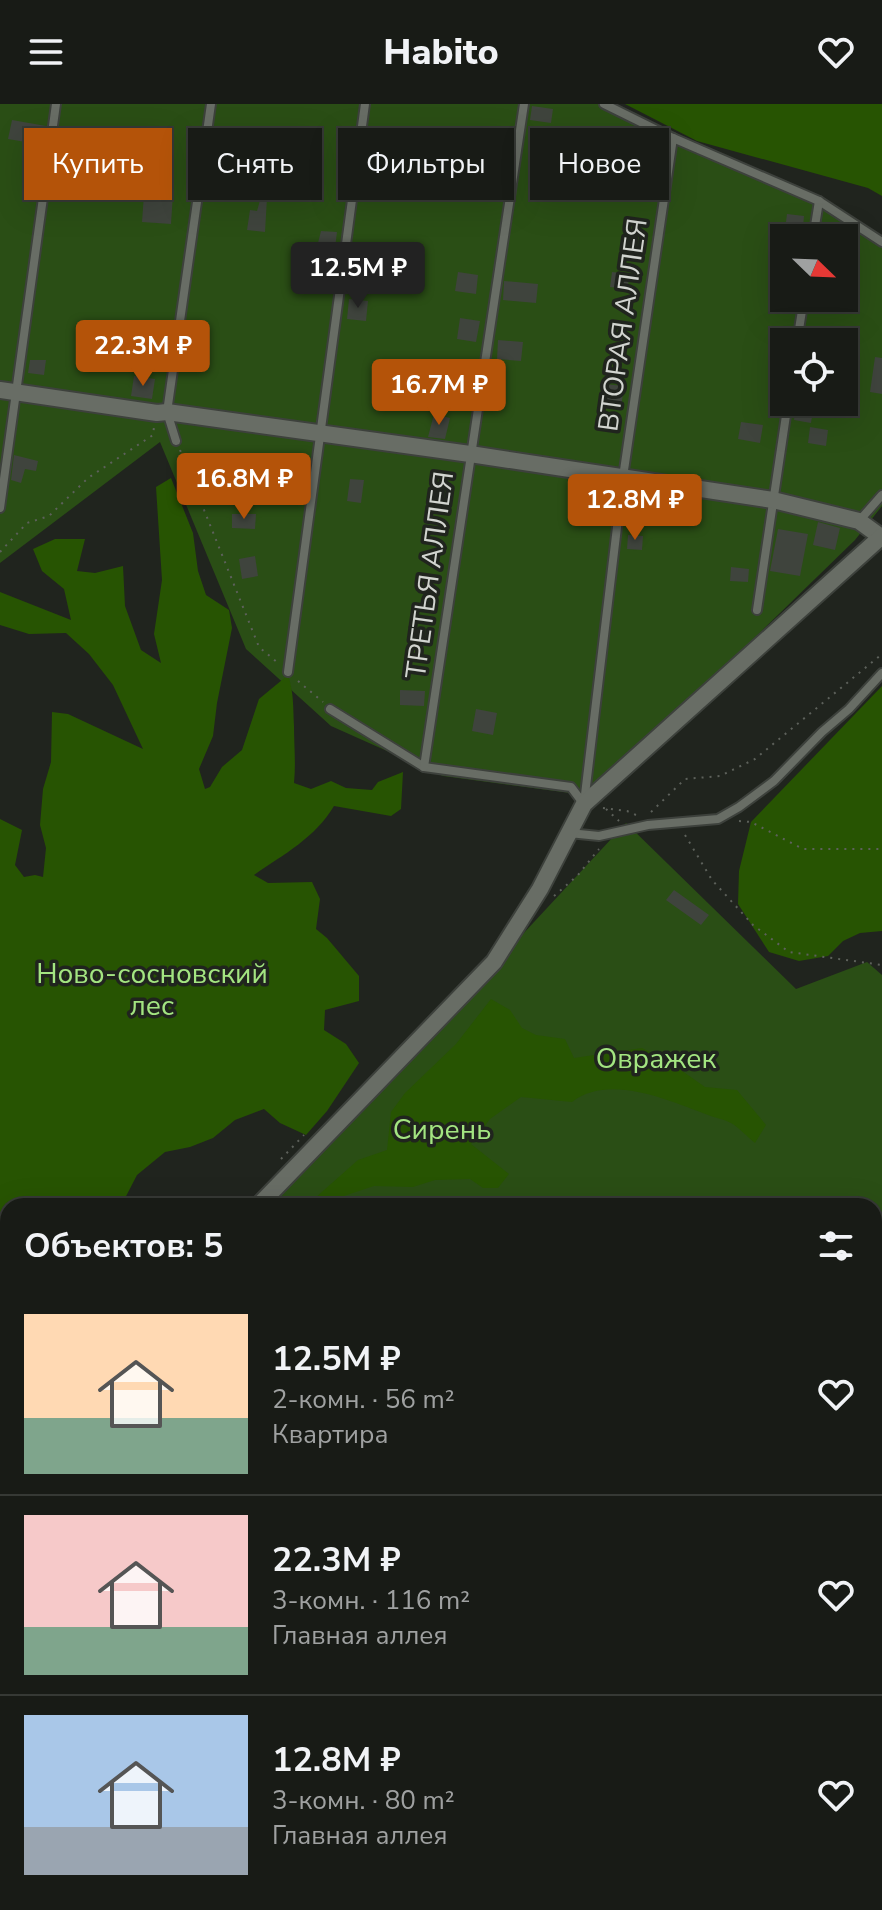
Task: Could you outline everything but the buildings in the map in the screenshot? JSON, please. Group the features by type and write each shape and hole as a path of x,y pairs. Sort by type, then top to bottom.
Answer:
{"street":[{"path":"8,391 470,454 773,500 859,521 881,537 584,804 540,889 494,962 266,1198"}],"lane":[{"path":"0,508 8,391 56,104"},
{"path":"176,441 162,413 211,104"},
{"path":"288,672 365,104"},
{"name":"ТРЕТЬЯ АЛЛЕЯ","path":"424,767 524,104"},
{"path":"604,104 673,138 819,201 882,242"},
{"name":"ВТОРАЯ АЛЛЕЯ","path":"584,804 623,477 673,138"},
{"path":"815,224 819,201"},
{"path":"757,610 786,416"},
{"path":"859,521 882,495"},
{"path":"568,833 599,836 648,825 718,819 774,781 882,673"},
{"path":"330,709 424,767 571,787 584,804"}],"path":[{"path":"0,552 27,523 49,516 88,478 153,435 162,413"},
{"path":"176,441 259,647 330,709"},
{"path":"651,813 685,779 720,776 755,759 882,654"},
{"path":"584,804 627,811 642,818"},
{"path":"718,819 751,822 803,849 882,849"},
{"path":"678,823 712,880 753,925 789,952 882,965"},
{"path":"549,900 578,875 613,833"}],"green space":[{"path":"0,104 599,104 653,128 530,128 530,200 669,200 669,135 788,188 854,224 770,224 770,312 858,312 858,226 882,239 882,506 855,540 584,804 578,794 443,776 331,726 246,649 160,442 0,563"},
{"path":"625,104 882,104 882,196 868,188 697,141"},
{"name":"Ново-сосновский лес","path":"171,478 193,533 198,571 206,595 229,610 232,628 213,736 199,769 205,789 210,787 222,767 242,750 259,699 288,675 293,706 294,783 311,789 331,781 346,788 372,790 378,782 403,772 401,809 391,816 334,806 308,836 254,875 268,883 312,882 320,899 316,929 359,976 359,1001 325,1010 324,1030 346,1044 359,1063 327,1111 306,1135 280,1123 264,1109 235,1120 213,1138 165,1152 137,1175 125,1198 0,1198 0,819 22,830 15,865 24,877 43,877 46,848 40,825 43,789 51,762 52,712 68,714 143,749 113,685 89,654 66,633 29,634 0,625 0,592 71,620 64,589 42,571 33,549 55,539 85,539 77,571 95,573 123,566 125,606 141,650 161,663 154,634 162,580 156,487"},
{"path":"882,686 882,931 860,933 843,941 828,956 799,961 769,952 738,904 739,871 751,822"},
{"name":"Овражек","path":"626,823 796,989 867,962 882,975 882,1198 277,1198"},
{"name":"Сирень","path":"491,999 510,1010 522,1028 536,1035 565,1039 574,1058 642,1048 668,1061 705,1087 737,1090 766,1125 755,1143 728,1122 640,1092 604,1090 572,1102 521,1097 490,1119 471,1144 509,1174 498,1188 483,1188 470,1179 435,1180 413,1187 374,1186 338,1198 315,1198 358,1160 387,1150 391,1112 405,1093 456,1044"}]}
